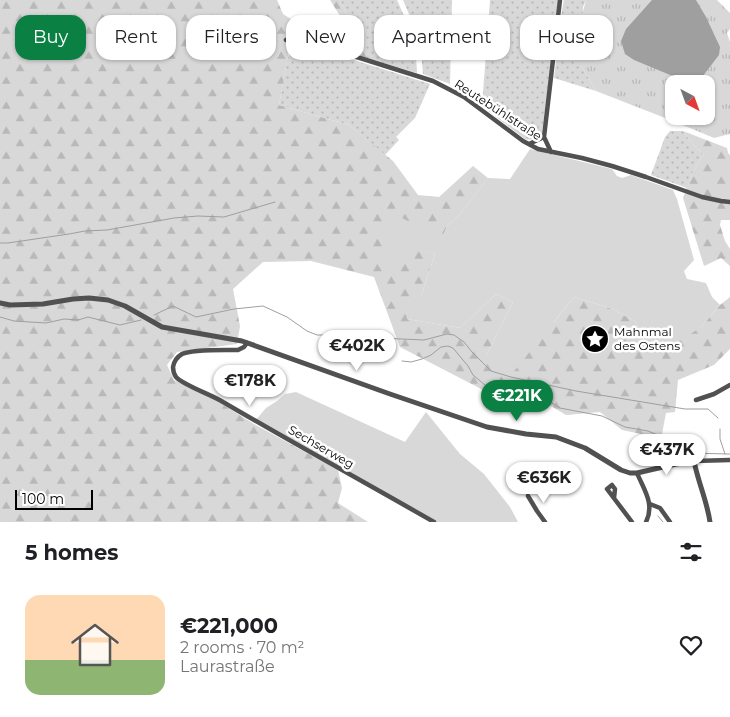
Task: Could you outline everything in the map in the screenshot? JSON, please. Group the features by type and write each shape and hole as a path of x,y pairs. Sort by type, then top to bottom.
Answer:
{"street":[{"path":"551,152 544,137 560,0"},
{"name":"Reutebühlstraße","path":"364,59 439,84 464,97 523,141 538,148 612,166 702,197 730,202"},
{"path":"529,144 544,137"},
{"path":"0,303 10,305 42,304 89,298 108,300 125,306 162,327 214,335 247,343 382,392 487,427 556,438 585,448 622,470 630,472 637,473 694,461 730,460"},
{"name":"Sechserweg","path":"247,343 238,350 183,354 174,363 174,375 434,522"},
{"path":"696,400 714,394 730,385"},
{"path":"694,461 710,522"},
{"path":"637,473 650,504 650,512 646,522"},
{"path":"528,496 545,522"},
{"path":"614,498 632,522"},
{"path":"650,504 660,508 670,522"}],"green space":[{"path":"0,0 277,0 283,14 286,16 287,60 279,105 349,125 393,161 418,195 439,197 473,166 488,178 460,214 447,226 442,239 396,216 409,247 435,254 421,296 407,319 460,328 496,294 513,302 486,356 554,322 574,297 610,308 635,321 647,346 701,327 720,305 730,297 730,349 714,365 678,380 675,412 666,413 662,434 646,435 622,430 600,412 566,415 551,406 489,393 400,347 374,277 311,261 263,262 233,289 240,326 237,344 177,352 167,365 174,380 212,398 254,424 338,470 342,488 338,503 368,522 0,522"},
{"path":"330,0 340,0 347,15 339,15"},
{"path":"340,0 397,0 404,15 374,15 374,60 416,60 417,73 367,58 364,52 364,15 347,15"},
{"path":"403,0 452,0 452,15 409,15"},
{"path":"490,0 559,0 557,15 520,15 520,60 551,60 542,133 536,138 525,139 482,106 485,60 510,60 510,15 489,15"},
{"path":"564,0 586,0 583,15 561,15"},
{"path":"586,0 717,0 730,13 730,29 727,33 730,42 730,134 714,138 683,125 715,125 715,75 665,75 665,118 596,91 580,60 613,60 613,15 582,15"},
{"path":"287,60 354,60 430,84 415,118 396,137 399,140 385,155 349,125 279,105"},
{"path":"422,60 451,60 450,84 423,74"},
{"path":"556,60 581,60 581,65 596,91 554,78"},
{"path":"670,131 683,131 695,147 704,154 693,172 687,188 651,175 665,137"},
{"path":"683,131 727,148 730,155 730,220 721,220 720,225 725,241 730,249 730,266 721,258 704,266 683,198 693,172 704,154 695,147"},
{"path":"530,149 612,169 617,176 622,178 631,175 673,190 694,260 684,271 687,279 706,283 712,297 720,305 701,327 671,347 647,346 635,321 610,308 574,297 511,375 496,369 486,356 513,302 496,294 460,328 407,319 406,303 421,296 435,254 409,248 396,274 378,266 387,230 396,215 442,238 447,226 460,214 488,178 510,179"},
{"path":"296,392 405,442 426,412 460,454 484,474 510,507 518,522 434,522 255,421 266,408 285,394"}],"shaded area":[{"path":"652,0 696,0 720,47 719,55 704,75 670,75 634,60 625,54 621,41 626,29"}],"waterway":[{"path":"0,243 85,231 107,230 174,218 198,216 224,217 275,202"},
{"path":"154,315 173,306 196,317 234,309 263,306 287,317 307,331 317,335 345,333 379,338 424,340 447,334 454,335 464,342 491,371 576,391 685,409 708,409 718,418"},
{"path":"0,317 14,321 46,323 64,319 78,320 88,317 120,325 141,320"},
{"path":"402,361 411,362 422,359 441,347 448,346 453,348 473,375 491,390 531,394 547,400 560,408 602,416 625,427 648,431 667,439 680,451 687,453 730,454"},
{"path":"720,429 720,439 725,454"},
{"path":"658,516 663,522"}],"place":[{"name":"Mahnmal des Ostens","path":"595,339"}]}
